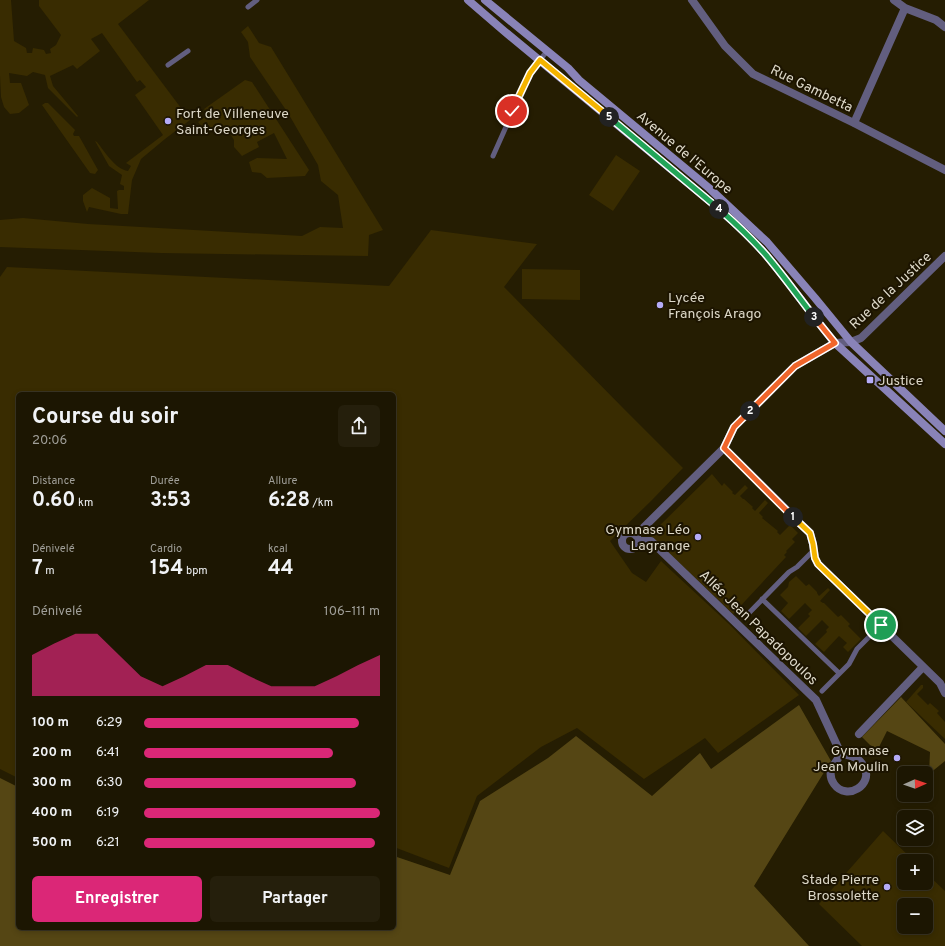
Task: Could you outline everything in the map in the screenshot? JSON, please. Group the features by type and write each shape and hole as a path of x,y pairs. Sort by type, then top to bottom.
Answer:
{"main road":[{"name":"Avenue de l'Europe","path":"468,0 731,220 765,254 835,343 945,444"},
{"name":"Avenue de l'Europe","path":"485,0 568,68 579,80 709,188 756,231 789,267 851,342 945,431"}],"street":[{"name":"Rue Gambetta","path":"692,0 725,46 753,74 854,123 945,170"},
{"path":"894,0 905,8 936,20 945,27"},
{"path":"854,123 905,8"},
{"name":"Rue de la Justice","path":"851,342 861,338 945,256"},
{"path":"851,342 835,343 795,366 734,427 724,448 810,533 813,551 818,564 940,683 945,693"},
{"name":"Allée Jean Papadopoulos","path":"724,448 637,538 651,541 816,700 841,754"},
{"path":"859,734 923,667"},
{"path":"945,682 943,689 945,693"},
{"path":"841,754 851,755 861,760 866,770 865,780 858,789 848,792 837,789 831,780 831,770 841,754"}],"lane":[{"path":"248,7 257,0"},
{"path":"168,65 188,51"},
{"path":"493,156 530,73 547,51"},
{"path":"746,616 789,572 797,567 813,551"},
{"path":"762,599 839,673"},
{"path":"822,691 849,664 857,650 881,625"}],"shaded area":[{"path":"0,0 11,0 14,41 26,48 27,53 32,53 33,48 44,50 46,54 51,53 50,49 56,45 61,35 39,6 39,0 149,0 118,24 190,120 141,159 132,180 128,214 121,214 89,207 87,212 83,201 83,195 92,188 110,198 110,208 118,209 117,191 124,190 124,186 120,184 122,175 109,166 95,141 115,164 123,170 128,171 131,166 126,163 163,135 135,95 146,87 140,80 137,82 102,33 91,39 100,51 77,69 73,65 50,76 53,86 78,116 77,117 48,88 45,75 33,72 27,76 9,73 10,83 21,83 29,105 19,113 10,114 4,107 1,97"},
{"path":"248,26 259,43 271,47 383,230 369,235 368,256 161,253 0,247 0,220 23,218 88,224 302,236 320,227 343,228 338,195 321,181 318,165 288,113 250,57 248,42 241,32"},
{"path":"245,80 252,82 309,170 305,176 267,178 261,173 252,172 249,162 257,158 287,159 274,133 257,142 259,147 242,156 234,147 234,140 229,132 225,134 217,129 203,128 198,122 208,115 204,109"},
{"path":"48,103 75,130 73,134 74,136 79,136 98,170 95,174 90,173 42,105"},
{"path":"616,155 640,171 613,211 589,195"},
{"path":"431,230 537,244 504,287 683,468 610,541 632,573 646,582 661,561 730,625 799,695 718,753 705,738 644,779 577,728 541,747 477,796 449,868 396,848 396,392 16,392 16,777 0,769 0,277 7,267 389,286"},
{"path":"522,269 580,270 580,300 522,299"},
{"path":"712,474 722,486 724,483 735,495 745,485 748,488 740,496 753,507 752,508 755,511 765,500 768,503 759,513 763,517 762,518 778,531 777,532 780,535 790,525 798,533 792,539 795,542 784,555 786,557 733,614 650,535"},
{"path":"796,576 806,586 809,584 819,596 828,588 830,590 820,601 838,617 841,615 850,624 848,626 861,639 848,652 843,647 847,643 839,636 824,652 815,644 827,632 826,630 829,627 822,620 806,636 798,628 810,616 808,614 812,610 805,603 789,619 781,611 788,603 780,595 788,587 789,582"},
{"path":"921,685 923,685 923,688 917,694 928,705 930,703 939,711 937,713 945,722 945,739 906,702"},
{"path":"901,697 945,744 945,761 933,771 933,766 929,766 930,752 887,731 878,749 870,745 862,737"},
{"path":"799,705 831,761 754,886 809,946 0,946 0,778 16,786 16,930 396,930 396,857 450,875 480,801 548,758 576,736 652,796 700,753 711,769"},
{"name":"Stade Pierre Brossolette","path":"883,831 907,854 897,854 897,890 933,890 933,880 945,891 945,946 862,946 819,904"}],"place":[{"name":"Fort de Villeneuve Saint-Georges","path":"168,121"},
{"name":"Lycée François Arago","path":"660,305"},
{"name":"Justice","path":"870,380"},
{"name":"Gymnase Léo Lagrange","path":"698,537"},
{"name":"Gymnase Jean Moulin","path":"897,758"},
{"name":"Stade Pierre Brossolette","path":"887,887"}],"route":[{"path":"512,111 530,73 540,60 731,220 765,254 835,343 795,366 734,427 724,448 810,533 813,551 818,564 881,625"}]}
